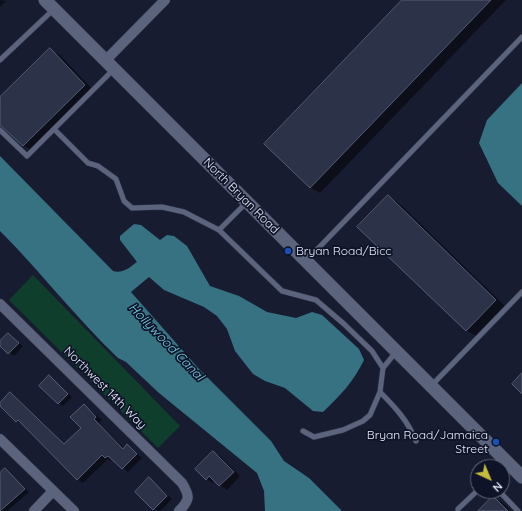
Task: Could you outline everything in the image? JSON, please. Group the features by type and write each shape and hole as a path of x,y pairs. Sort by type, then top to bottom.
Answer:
{"street":[{"path":"110,64 165,0"},
{"name":"North Bryan Road","path":"49,5 110,64 522,478"},
{"name":"Northwest 14th Way","path":"0,304 182,483 188,493 187,503 179,511"},
{"path":"0,439 74,511"},
{"path":"34,511 53,491"}],"lane":[{"path":"0,60 49,5"},
{"path":"306,261 522,36"},
{"path":"0,130 27,156 54,129 110,64"},
{"path":"54,129 88,163 98,166 116,179 124,201 132,208 162,207 184,212 219,230 282,291 316,300 372,350 383,368"},
{"path":"219,230 247,202"},
{"path":"431,386 522,292"},
{"path":"303,431 314,437 343,430 362,421 370,415 380,392 383,368 396,352"},
{"path":"380,392 396,408 410,426 416,441"},
{"path":"458,509 470,498"},
{"path":"507,499 518,511"}],"green space":[{"path":"33,275 180,426 158,448 9,300"}],"water":[{"path":"522,83 522,206 498,183 479,143 487,120"},
{"name":"Hollywood Canal","path":"0,156 113,271 123,271 137,262 120,240 120,236 134,224 141,225 160,240 167,235 174,236 187,246 210,286 239,296 267,312 296,318 312,312 322,315 359,349 364,360 351,381 341,394 323,412 313,411 285,388 265,381 253,374 235,351 227,329 217,316 204,307 164,290 149,277 131,292 199,369 271,441 284,461 309,478 342,511 265,511 264,491 257,473 159,393 103,343 0,231"}],"building":[{"path":"402,0 491,0 310,188 264,144"},
{"path":"50,48 85,85 23,146 0,125 0,97"},
{"path":"388,195 496,300 466,331 357,227"},
{"path":"8,333 19,343 8,354 0,346 0,341"},
{"path":"522,373 522,394 512,384"},
{"path":"49,375 68,394 58,404 39,386"},
{"path":"10,392 64,444 81,428 70,417 84,404 96,417 94,419 123,449 127,444 137,454 122,469 108,456 105,458 102,455 77,480 18,420 16,422 0,406 0,403"},
{"path":"213,451 234,472 219,486 209,476 206,480 195,469"},
{"path":"5,468 25,489 0,511 0,473"},
{"path":"149,477 167,496 153,510 135,492"},
{"path":"490,499 496,499 508,511 478,511"}],"place":[{"name":"Bryan Road/Bicc","path":"288,251"},
{"name":"Bryan Road/Jamaica Street","path":"496,442"}]}
